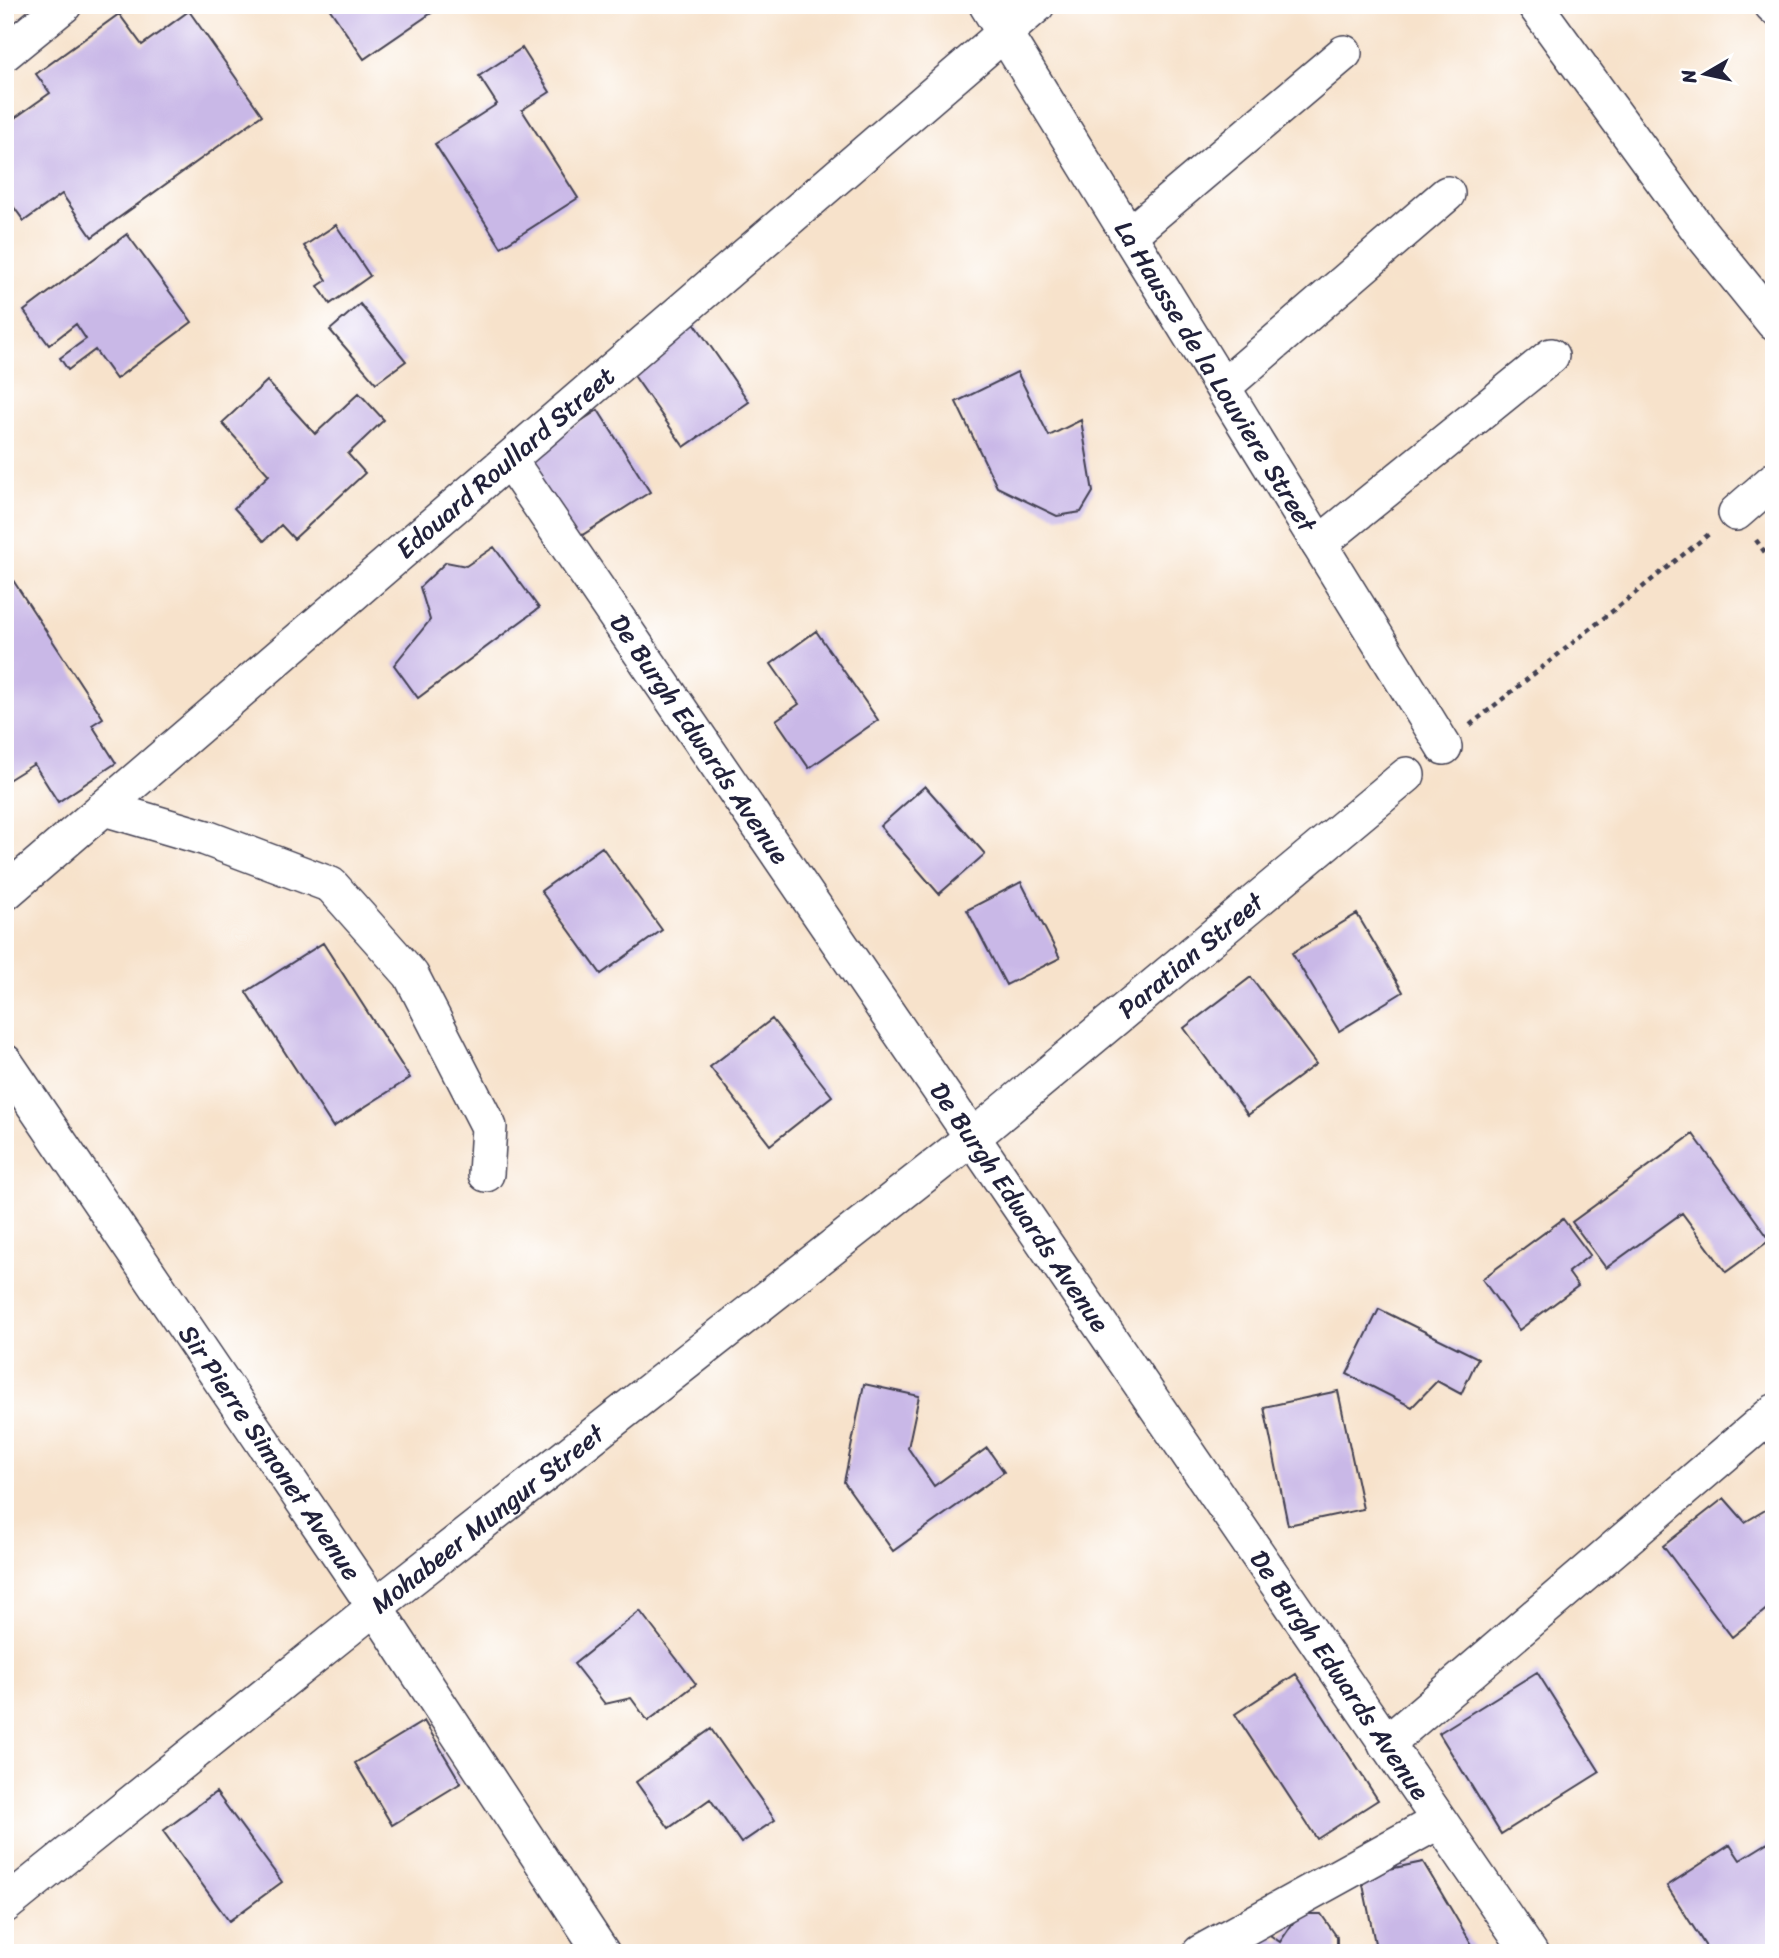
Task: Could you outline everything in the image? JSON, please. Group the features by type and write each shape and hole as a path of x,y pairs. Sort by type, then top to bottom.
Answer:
{"street":[{"path":"5,53 64,5"},
{"name":"Edouard Roullard Street","path":"5,893 509,460 996,19 1037,5"},
{"path":"1535,5 1701,233 1774,323"},
{"name":"La Hausse de la Louviere Street","path":"996,19 1444,747"},
{"path":"1129,235 1344,53"},
{"path":"1223,387 1447,194"},
{"path":"1319,544 1551,356"},
{"name":"De Burgh Edwards Avenue","path":"509,460 974,1136 1530,1953"},
{"path":"1736,513 1774,480"},
{"name":"Paratian Street","path":"974,1136 1407,775"},
{"path":"104,808 206,838 331,885 411,975 489,1127 486,1174"},
{"name":"Sir Pierre Simonet Avenue","path":"5,1062 375,1607 599,1952"},
{"name":"Mohabeer Mungur Street","path":"5,1905 375,1607 974,1136"},
{"path":"1386,1744 1774,1412"},
{"path":"1200,1953 1439,1821"}],"path":[{"path":"1444,747 1736,513"}],"building":[{"path":"327,5 443,5 364,59"},
{"path":"189,11 262,115 92,237 62,194 24,221 5,195 5,125 50,93 36,74 119,14 142,45"},
{"path":"522,48 550,92 522,110 578,198 501,247 435,144 497,104 479,76"},
{"path":"336,225 370,276 330,304 318,286 327,280 304,246"},
{"path":"127,234 192,322 116,379 95,350 68,370 60,358 86,339 76,324 49,345 24,311"},
{"path":"360,304 406,361 376,383 330,330"},
{"path":"693,321 749,402 684,447 628,367"},
{"path":"1017,372 1049,436 1081,420 1093,492 1081,512 1057,516 997,487 956,402"},
{"path":"267,381 315,434 359,393 384,420 348,454 365,473 294,539 281,525 264,541 234,508 269,475 222,423"},
{"path":"598,410 650,492 576,539 524,458"},
{"path":"494,547 539,608 418,698 394,665 430,620 420,587 446,562 466,566"},
{"path":"5,568 103,718 92,725 116,763 58,802 34,764 5,782"},
{"path":"816,631 878,720 809,768 776,720 799,704 771,664"},
{"path":"925,786 985,854 939,894 880,826"},
{"path":"602,847 662,930 601,974 541,891"},
{"path":"1021,882 1060,958 1006,985 967,910"},
{"path":"1357,914 1403,992 1339,1031 1292,953"},
{"path":"323,943 410,1078 333,1127 246,992"},
{"path":"1251,977 1316,1064 1248,1115 1184,1028"},
{"path":"772,1019 832,1096 770,1145 710,1067"},
{"path":"1693,1134 1770,1240 1726,1272 1682,1213 1606,1268 1572,1222"},
{"path":"1563,1219 1590,1255 1568,1272 1578,1286 1519,1330 1482,1279"},
{"path":"1379,1309 1478,1358 1461,1394 1437,1381 1412,1407 1347,1374"},
{"path":"864,1384 919,1396 908,1448 934,1486 987,1448 1004,1472 893,1551 844,1482"},
{"path":"1338,1391 1363,1509 1288,1525 1264,1407"},
{"path":"1724,1498 1745,1522 1774,1505 1774,1603 1732,1637 1663,1546"},
{"path":"640,1611 696,1684 648,1721 631,1698 605,1704 574,1664"},
{"path":"1537,1672 1600,1772 1501,1834 1439,1733"},
{"path":"1296,1674 1378,1800 1317,1839 1235,1714"},
{"path":"424,1721 461,1783 392,1825 355,1763"},
{"path":"711,1729 775,1820 741,1843 710,1799 669,1828 636,1782"},
{"path":"216,1792 282,1882 229,1921 163,1831"},
{"path":"1774,1839 1774,1953 1710,1953 1667,1886 1730,1845 1740,1860"},
{"path":"1423,1862 1477,1953 1377,1953 1361,1875"},
{"path":"1299,1914 1321,1914 1337,1937 1337,1953 1219,1953 1257,1926 1280,1942"}]}
